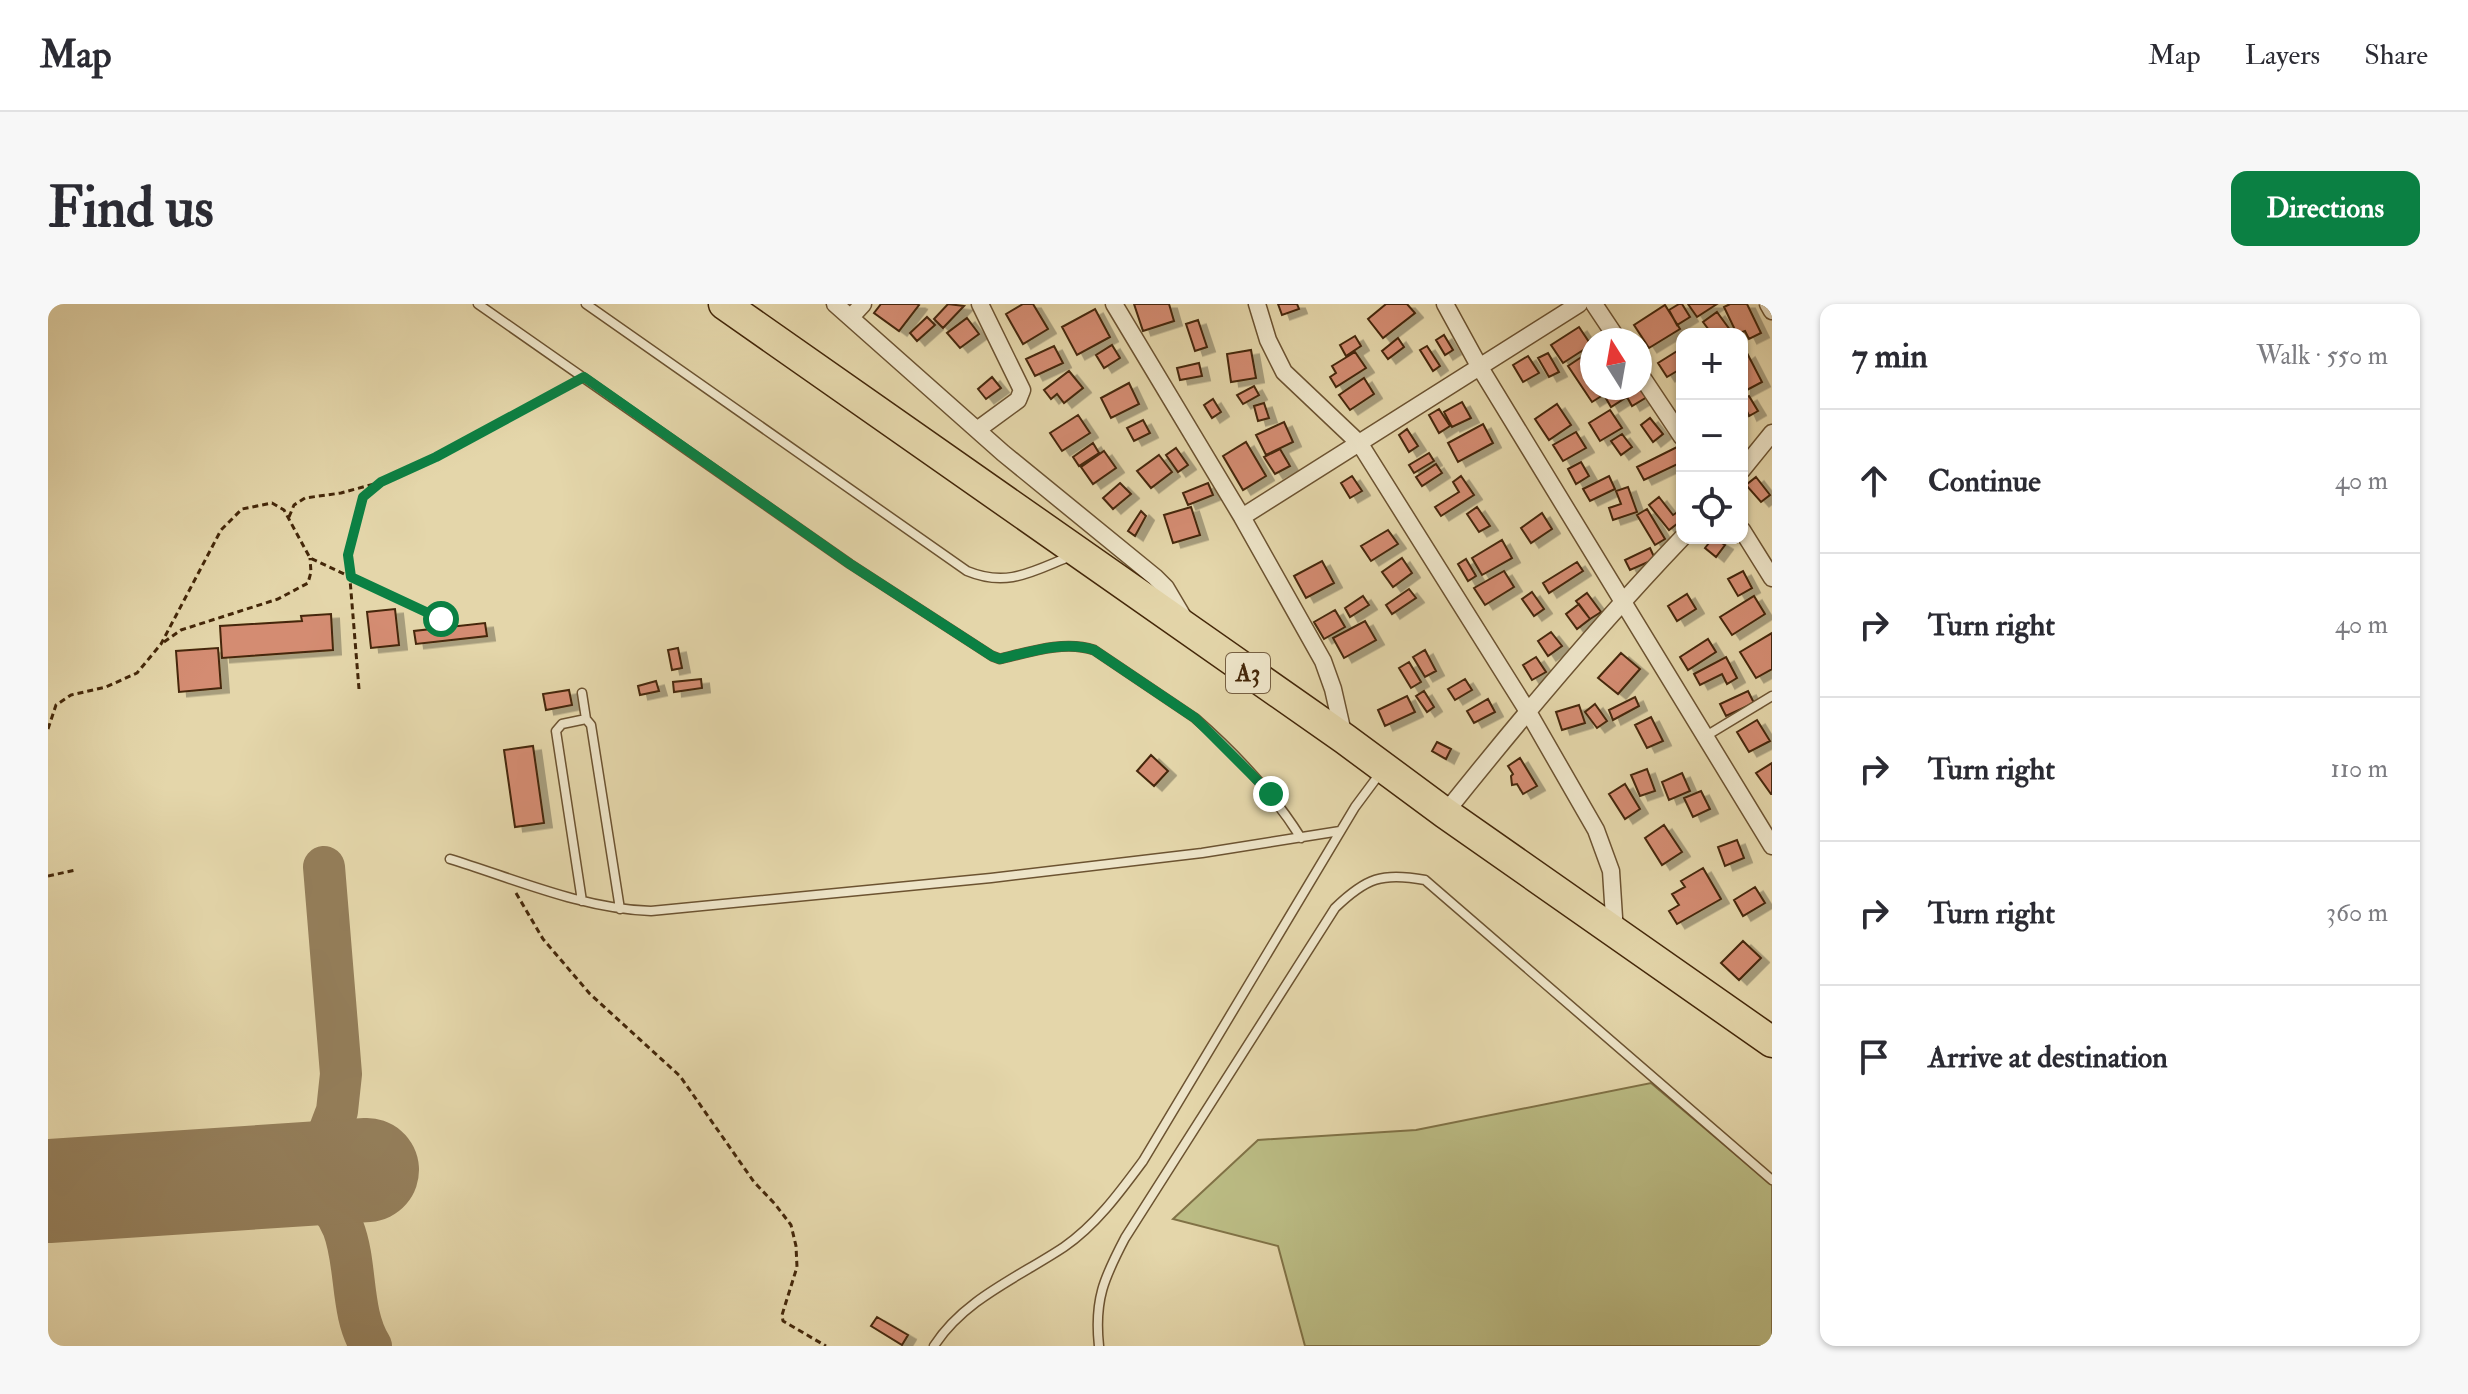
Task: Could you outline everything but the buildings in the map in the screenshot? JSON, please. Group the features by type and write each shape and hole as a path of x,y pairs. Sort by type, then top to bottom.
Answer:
{"highway":[{"name":"A3","path":"724,304 1772,1042"}],"street":[{"path":"835,304 977,430 1155,577 1194,635"},
{"path":"851,317 863,304"},
{"path":"977,430 1018,400 1022,390 980,304"},
{"path":"1114,304 1242,517 1323,661 1345,739"},
{"path":"1257,304 1268,340 1284,372 1360,444 1527,710 1596,830 1606,854 1614,895 1615,933"},
{"path":"1445,304 1479,366 1772,846"},
{"path":"1242,517 1579,304"},
{"path":"1594,304 1610,328"},
{"path":"1768,304 1772,311"},
{"path":"1652,392 1676,428"},
{"path":"1748,463 1772,433"},
{"path":"1748,540 1772,578"},
{"path":"1445,813 1527,710 1676,544"}],"lane":[{"path":"478,304 850,564 992,656 1000,659 1068,645 1094,650 1195,718 1271,794 1301,838"},
{"path":"586,304 967,571 984,578 1002,580 1018,577 1077,553"},
{"path":"582,693 586,719 591,725 620,909"},
{"path":"1706,736 1772,696"},
{"path":"582,901 556,731 562,724 586,719"},
{"path":"934,1346 959,1314 1067,1245 1107,1209 1143,1161 1340,831 1384,768"},
{"path":"450,859 582,901 620,909 665,910 991,878 1202,853 1340,831"},
{"path":"1099,1346 1098,1305 1104,1278 1125,1238 1335,908 1358,886 1383,878 1403,876 1425,880 1772,1180"}],"path":[{"path":"288,518 294,505 305,498 341,493 381,482 436,457 584,377"},
{"path":"359,689 348,555 363,497 381,482"},
{"path":"48,729 56,705 71,695 106,687 137,673 161,644 221,530 242,509 272,503 284,510 310,558 308,583 278,599 181,630 161,644"},
{"path":"310,558 441,619"},
{"path":"48,876 76,870"},
{"path":"505,876 543,939 590,994 680,1076 754,1182 791,1225 797,1267 782,1315 783,1321 826,1346"}],"green space":[{"path":"1651,1083 1772,1185 1772,1346 1305,1346 1278,1246 1173,1219 1258,1140 1416,1130"}],"taxiway":[{"path":"254,1177 308,1153 329,1132 337,1111 341,1074 324,867"},
{"path":"254,1177 309,1190 328,1203 340,1220 347,1240 362,1327 371,1346"}],"runway":[{"path":"48,1191 367,1170"}],"route":[{"path":"441,619 351,577 348,555 363,497 381,482 436,457 584,377 850,564 992,656 1000,659 1068,645 1094,650 1195,718 1271,794"}]}
